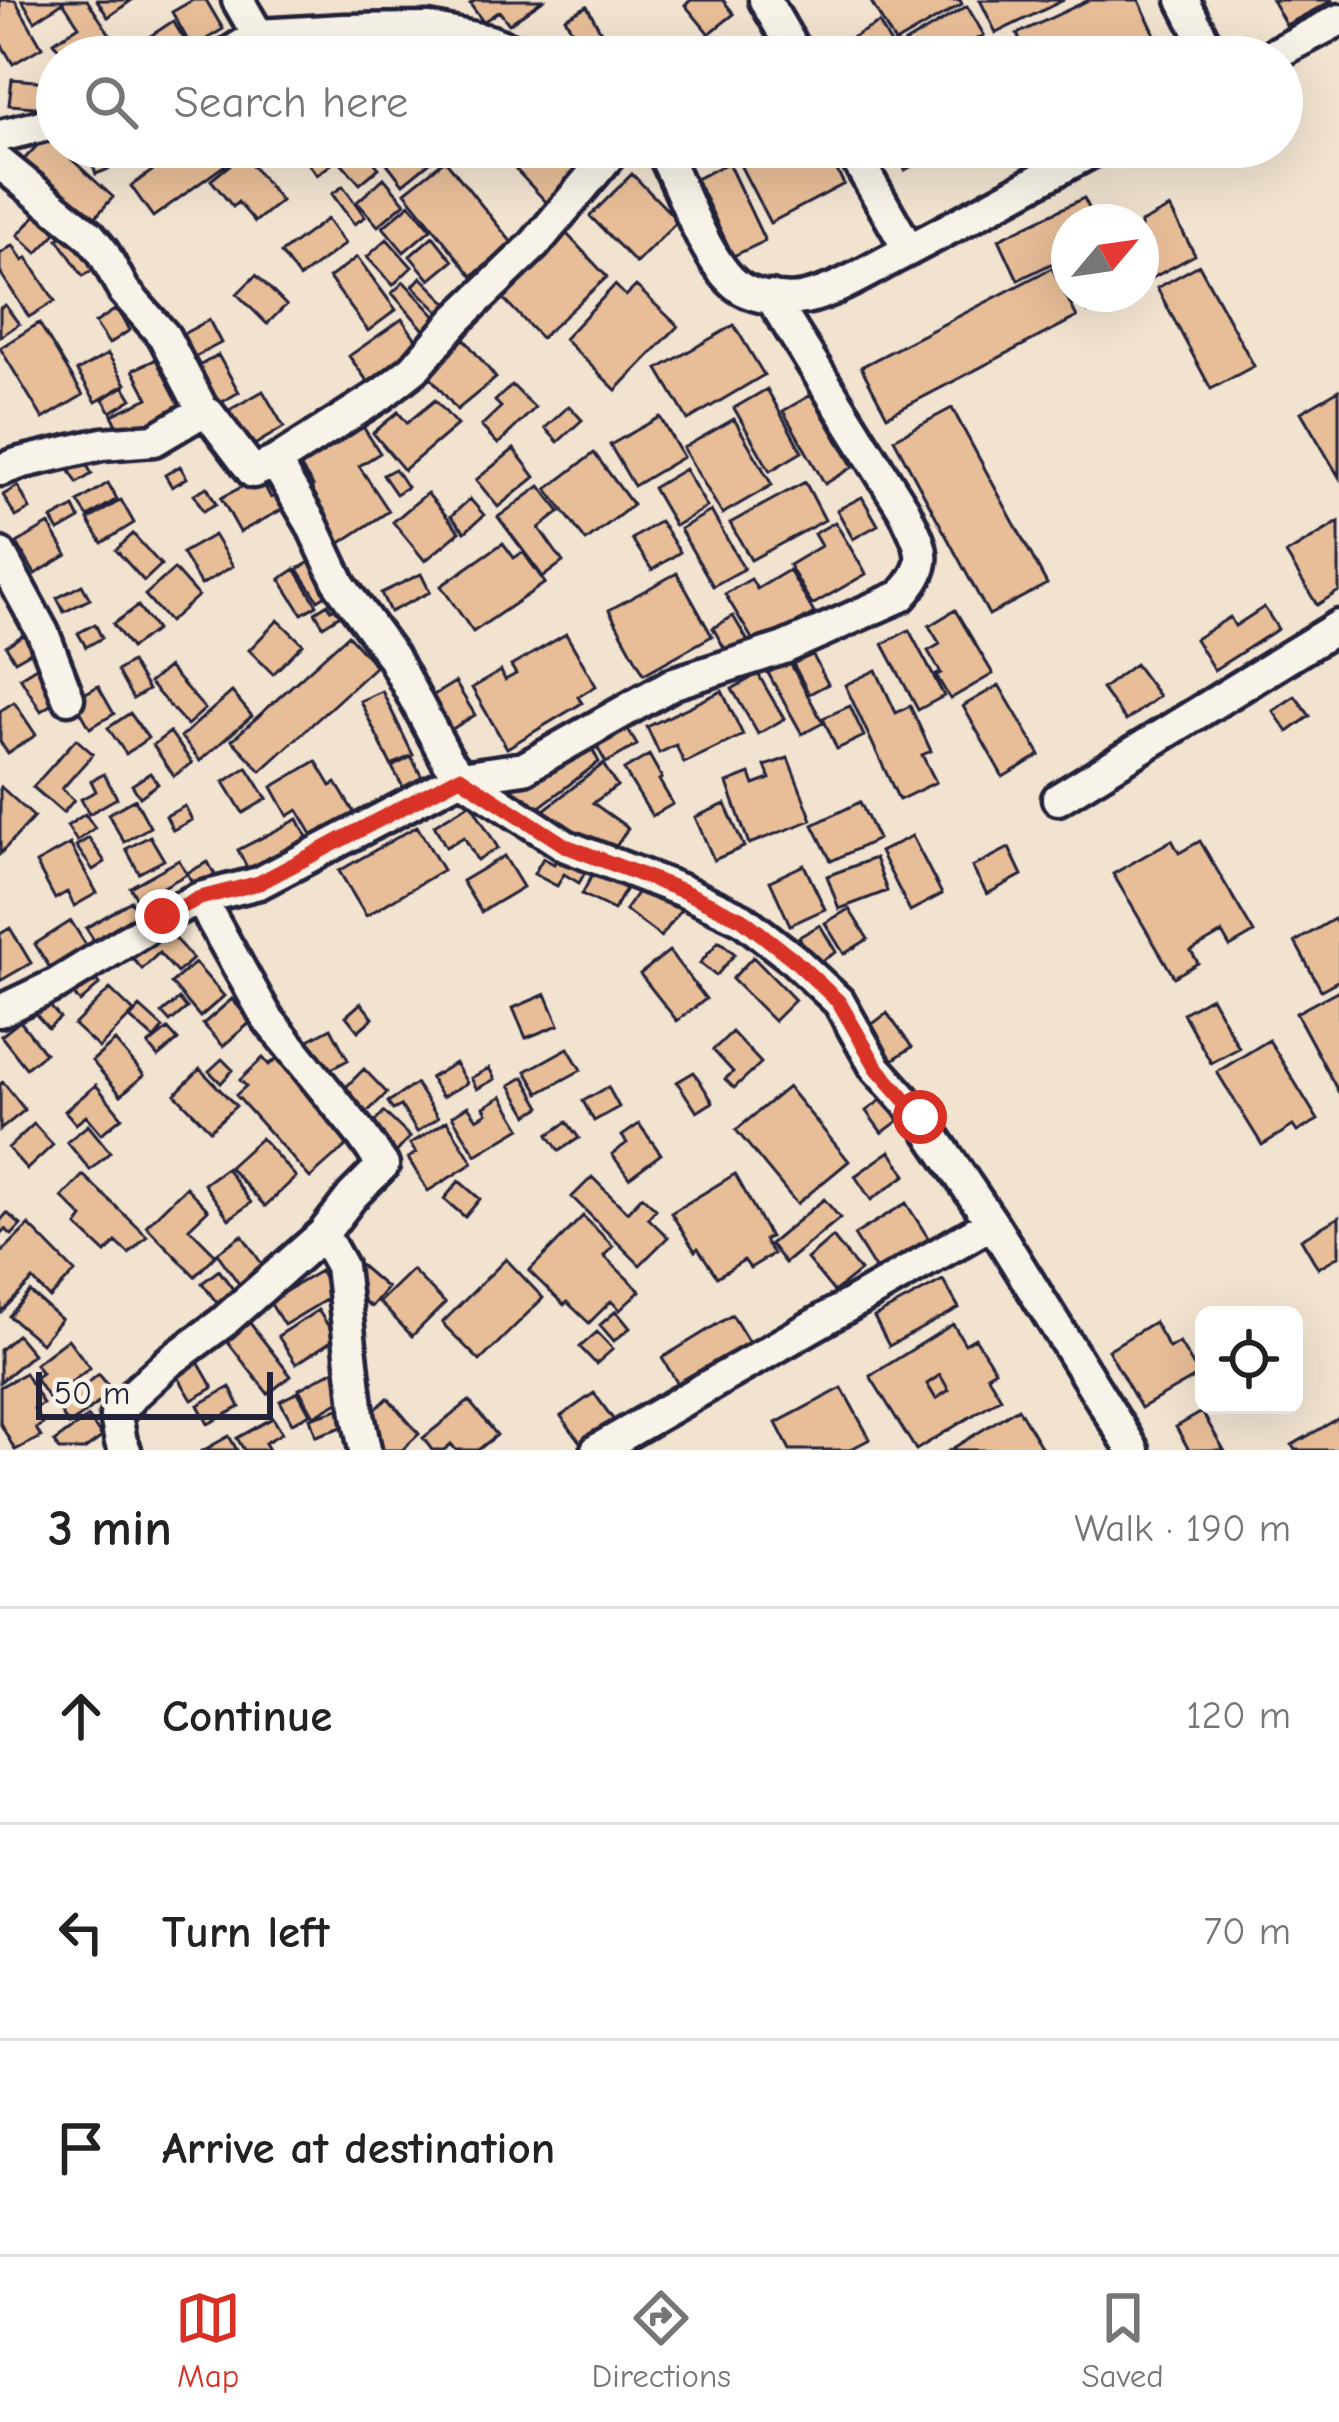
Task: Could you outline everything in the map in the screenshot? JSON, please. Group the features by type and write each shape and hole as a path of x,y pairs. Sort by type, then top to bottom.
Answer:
{"street":[{"path":"238,0 258,35 429,29 464,36"},
{"path":"765,0 786,36"},
{"path":"1183,0 1201,36"},
{"path":"1303,45 1334,34"},
{"path":"0,136 36,127"},
{"path":"0,164 90,236 124,291 164,336 202,411 253,472 382,394 414,369 456,320 534,245 598,168"},
{"path":"669,168 727,276 744,291 801,299 830,290 1061,168"},
{"path":"862,168 909,250"},
{"path":"0,1011 57,984 143,931 152,920 200,898 259,883 460,777 524,768 674,683 784,648 902,596 924,565 921,547 904,510 771,298"},
{"path":"0,470 102,444 154,440 202,411"},
{"path":"274,462 340,585 392,656 460,777 566,846 742,919 839,1002 877,1068 920,1117 992,1223 1132,1450"},
{"path":"0,554 43,633 68,698"},
{"path":"1058,799 1339,626"},
{"path":"125,1450 116,1416 135,1393 323,1234 383,1166 267,1018 200,898"},
{"path":"597,1450 992,1223"},
{"path":"323,1234 341,1266 364,1450"}],"building":[{"path":"0,0 15,0 36,37 36,51 13,64 0,42"},
{"path":"22,0 87,0 111,36 63,36 79,26 63,2 35,21"},
{"path":"97,0 132,0 108,17"},
{"path":"193,0 206,0 223,29 212,36 185,36 172,12"},
{"path":"476,0 543,0 509,24 499,11 483,22 470,4"},
{"path":"691,0 723,0 734,14 709,34 685,5"},
{"path":"870,0 960,0 962,4 907,36 891,36"},
{"path":"980,0 1064,0 996,33"},
{"path":"1089,0 1139,0 1156,36 1018,36"},
{"path":"1272,0 1333,0 1286,25"},
{"path":"587,6 601,32 575,36 565,18"},
{"path":"967,6 984,35 982,36 917,36"},
{"path":"173,21 182,36 150,36"},
{"path":"879,23 886,36 855,36"},
{"path":"12,79 36,81 36,107 9,105"},
{"path":"36,147 36,168 81,168 113,197 86,228 18,166"},
{"path":"156,168 221,168 153,217 131,186"},
{"path":"226,168 254,168 281,201 255,222 238,202 233,207 211,180"},
{"path":"346,168 379,168 360,184"},
{"path":"391,168 423,168 403,184"},
{"path":"435,168 451,168 513,244 472,276 405,192"},
{"path":"514,168 585,168 547,203"},
{"path":"718,168 730,168 765,241 733,256 696,179"},
{"path":"742,168 836,168 844,184 770,223"},
{"path":"632,174 678,221 636,263 590,216"},
{"path":"384,178 405,203 378,226 357,202"},
{"path":"343,186 365,217 354,224 332,194"},
{"path":"410,204 431,229 404,252 383,227"},
{"path":"1170,208 1195,255 1159,274 1159,214"},
{"path":"38,213 58,231 37,253 18,235"},
{"path":"1051,214 1051,264 1018,280 999,239"},
{"path":"327,219 345,244 299,278 281,253"},
{"path":"75,228 100,265 83,276 58,239"},
{"path":"566,233 607,277 541,338 500,295"},
{"path":"433,236 453,261 430,280 410,256"},
{"path":"387,239 412,267 393,285 367,257"},
{"path":"13,245 55,301 29,317 0,272 0,254"},
{"path":"357,257 396,310 368,331 329,278"},
{"path":"1199,265 1254,366 1211,389 1159,287"},
{"path":"1051,269 1051,312 1074,312 1077,317 887,416 861,367"},
{"path":"256,275 286,305 267,324 237,294"},
{"path":"421,277 449,305 440,313 413,286"},
{"path":"404,282 438,319 425,331 392,293"},
{"path":"615,285 626,296 636,286 678,326 616,390 564,339"},
{"path":"5,305 19,324 0,337 0,308"},
{"path":"116,309 130,330 109,344 95,323"},
{"path":"402,319 422,348 370,385 349,356"},
{"path":"209,320 221,343 180,365 168,342"},
{"path":"39,323 83,395 43,419 0,348"},
{"path":"734,325 764,375 688,420 658,369"},
{"path":"461,335 496,378 457,410 422,367"},
{"path":"108,354 126,384 96,402 77,371"},
{"path":"218,355 239,392 211,409 190,371"},
{"path":"157,359 181,408 123,437 112,415 148,398 133,370"},
{"path":"512,385 535,408 498,444 481,426 501,407 495,401"},
{"path":"124,386 132,399 111,412 103,399"},
{"path":"767,389 802,452 770,471 734,408"},
{"path":"1339,390 1339,477 1301,412"},
{"path":"263,391 284,427 246,450 224,413"},
{"path":"811,395 853,467 825,484 783,411"},
{"path":"435,400 457,425 404,470 373,433 398,412 407,423"},
{"path":"569,406 582,420 558,442 545,428"},
{"path":"952,408 1047,584 989,615 894,439"},
{"path":"356,416 380,453 359,466 389,511 339,544 304,492 313,486 296,460"},
{"path":"660,417 683,457 634,486 610,445"},
{"path":"734,419 772,485 722,514 683,448"},
{"path":"514,449 535,477 498,507 476,480"},
{"path":"79,452 92,474 77,483 64,461"},
{"path":"594,453 633,505 586,541 547,489"},
{"path":"180,466 187,478 172,487 165,475"},
{"path":"395,469 407,487 396,494 383,475"},
{"path":"685,469 707,507 675,526 653,488"},
{"path":"260,477 271,498 277,495 285,508 240,532 221,498"},
{"path":"805,482 825,520 751,560 730,523"},
{"path":"108,483 117,499 88,517 78,502"},
{"path":"18,486 30,509 16,517 3,495"},
{"path":"540,486 560,512 539,528 563,562 543,577 498,517"},
{"path":"207,487 216,504 203,511 194,494"},
{"path":"427,493 460,532 425,561 393,522"},
{"path":"862,497 878,525 853,539 837,510"},
{"path":"470,499 484,515 465,532 451,516"},
{"path":"121,500 134,523 102,543 88,520"},
{"path":"74,507 80,519 59,531 52,519"},
{"path":"711,511 744,569 713,586 680,529"},
{"path":"660,521 680,552 652,570 632,539"},
{"path":"835,522 866,574 812,605 789,565 821,546 814,534"},
{"path":"1339,522 1339,591 1317,605 1286,554"},
{"path":"49,524 67,555 35,574 17,543"},
{"path":"133,534 161,565 144,581 116,550"},
{"path":"214,535 233,566 201,585 182,553"},
{"path":"503,543 514,558 523,552 545,583 473,632 441,586"},
{"path":"315,559 334,590 318,600 298,569"},
{"path":"174,569 198,596 169,622 145,595"},
{"path":"295,569 317,605 302,614 280,579"},
{"path":"789,570 814,613 757,647 725,594 751,579 757,589"},
{"path":"677,573 712,636 644,674 609,610"},
{"path":"421,574 430,592 390,612 381,593"},
{"path":"82,585 90,599 64,612 57,598"},
{"path":"328,604 342,614 323,626 315,612"},
{"path":"138,606 156,630 131,648 113,624"},
{"path":"1264,607 1278,629 1214,670 1195,639 1230,617 1235,626"},
{"path":"955,610 993,674 950,699 928,651 940,644 929,626"},
{"path":"733,616 752,648 731,660 713,628"},
{"path":"278,620 303,644 273,674 249,650"},
{"path":"95,624 102,638 86,647 78,633"},
{"path":"909,630 944,696 918,710 883,644"},
{"path":"26,633 36,649 15,661 6,646"},
{"path":"566,634 596,686 578,697 582,703 507,748 472,688 501,671 505,680 516,674 511,666"},
{"path":"348,635 376,666 261,771 232,740"},
{"path":"809,648 828,684 809,694 790,658"},
{"path":"789,661 823,723 802,734 768,673"},
{"path":"131,662 148,690 133,699 117,671"},
{"path":"43,663 64,696 41,711 20,677"},
{"path":"1135,664 1159,696 1126,721 1102,689"},
{"path":"168,667 205,709 187,725 149,683"},
{"path":"876,670 896,713 910,706 931,751 922,755 936,782 899,800 845,685"},
{"path":"758,674 784,719 758,734 732,689"},
{"path":"455,682 475,715 444,734 424,701"},
{"path":"999,685 1040,755 1003,777 963,706"},
{"path":"98,686 114,714 90,728 74,700"},
{"path":"382,691 413,755 391,765 360,701"},
{"path":"722,691 743,735 684,763 676,745 659,753 647,727"},
{"path":"232,692 252,716 200,761 181,737"},
{"path":"1295,696 1310,716 1288,732 1273,711"},
{"path":"14,702 36,735 8,753 0,742 0,711"},
{"path":"850,706 864,736 837,749 823,718"},
{"path":"130,713 148,738 126,754 108,728"},
{"path":"621,718 637,745 606,763 591,736"},
{"path":"170,732 192,763 174,776 153,745"},
{"path":"586,737 599,762 533,812 514,800 513,778"},
{"path":"76,739 93,754 62,789 74,800 63,813 33,787"},
{"path":"649,755 673,804 652,816 624,770"},
{"path":"411,757 429,790 410,800 392,767"},
{"path":"788,758 812,820 749,844 727,783 750,774 754,785 770,779 765,766"},
{"path":"316,761 358,819 317,843 298,810 288,816 272,787"},
{"path":"603,764 617,786 593,803 628,828 613,851 540,813"},
{"path":"247,767 267,799 243,813 224,782"},
{"path":"150,773 158,784 140,797 132,785"},
{"path":"104,774 117,798 89,814 81,799 96,791 91,781"},
{"path":"0,789 34,817 0,854"},
{"path":"135,799 150,827 124,842 108,814"},
{"path":"860,802 878,839 831,861 813,825"},
{"path":"471,803 498,848 477,860 464,837 446,847 434,825"},
{"path":"725,804 744,847 714,860 695,817"},
{"path":"185,806 192,820 173,830 166,816"},
{"path":"85,814 95,828 77,841 67,826"},
{"path":"298,819 314,851 254,881 238,850"},
{"path":"417,826 443,870 366,916 339,871"},
{"path":"150,836 164,860 139,873 126,849"},
{"path":"912,836 942,894 910,911 880,852"},
{"path":"89,838 105,862 93,870 76,846"},
{"path":"1172,840 1179,853 1200,841 1254,933 1230,947 1222,933 1191,951 1198,963 1174,977 1113,874"},
{"path":"70,844 97,893 74,906 67,892 55,899 36,863"},
{"path":"1009,848 1022,875 987,894 972,867"},
{"path":"560,853 587,869 579,883 564,874 557,886 534,874 543,858 554,864"},
{"path":"504,856 523,887 481,912 462,881"},
{"path":"875,858 887,891 839,909 827,876"},
{"path":"179,860 187,874 138,901 130,887"},
{"path":"208,862 215,875 194,887 187,873"},
{"path":"804,865 825,909 790,925 770,881"},
{"path":"597,866 629,883 614,910 582,894"},
{"path":"644,883 681,910 661,937 625,910"},
{"path":"131,901 142,919 97,945 86,928"},
{"path":"849,909 868,939 844,954 825,923"},
{"path":"1334,919 1339,927 1339,980 1321,990 1295,942"},
{"path":"71,921 91,953 55,976 35,944"},
{"path":"163,925 193,959 177,973 159,953 142,969 129,954"},
{"path":"820,925 836,952 815,965 799,937"},
{"path":"10,928 31,963 0,981 0,934"},
{"path":"719,941 735,954 716,976 700,963"},
{"path":"669,951 706,999 677,1021 640,974"},
{"path":"753,957 795,1000 774,1021 732,979"},
{"path":"195,963 224,996 200,1017 171,983"},
{"path":"90,973 100,984 80,1002 70,991"},
{"path":"110,989 134,1012 99,1048 74,1025"},
{"path":"1339,990 1339,1093 1296,1013"},
{"path":"546,994 559,1025 526,1038 513,1008"},
{"path":"1211,997 1239,1048 1211,1063 1183,1013"},
{"path":"179,999 187,1008 170,1022 162,1013"},
{"path":"232,999 251,1022 223,1046 203,1024"},
{"path":"45,1000 60,1018 48,1028 33,1011"},
{"path":"361,1003 373,1018 358,1031 346,1016"},
{"path":"140,1007 163,1028 154,1039 130,1018"},
{"path":"887,1013 912,1047 891,1061 867,1028"},
{"path":"20,1021 45,1053 26,1068 1,1036"},
{"path":"331,1028 348,1060 320,1075 303,1043"},
{"path":"168,1029 178,1040 158,1057 148,1045"},
{"path":"732,1032 761,1063 734,1088 725,1079 733,1072 713,1050"},
{"path":"1269,1040 1318,1120 1297,1132 1293,1126 1262,1145 1217,1072"},
{"path":"115,1041 144,1075 121,1095 92,1061"},
{"path":"568,1048 581,1070 539,1093 526,1071"},
{"path":"281,1055 355,1138 310,1178 236,1095 246,1086 240,1080 263,1058 269,1065"},
{"path":"222,1059 233,1070 221,1083 209,1071"},
{"path":"455,1063 467,1083 442,1097 430,1078"},
{"path":"489,1068 495,1079 477,1089 471,1078"},
{"path":"200,1069 236,1106 210,1130 175,1094"},
{"path":"364,1069 387,1093 359,1120 336,1097"},
{"path":"694,1072 713,1102 697,1112 677,1082"},
{"path":"524,1077 541,1107 528,1115 510,1085"},
{"path":"0,1084 25,1110 0,1130"},
{"path":"416,1084 438,1118 417,1132 401,1106 393,1110 388,1102"},
{"path":"96,1085 122,1117 101,1134 86,1116 76,1124 65,1111"},
{"path":"608,1087 619,1107 594,1121 583,1101"},
{"path":"788,1087 849,1161 797,1204 736,1130"},
{"path":"889,1094 905,1116 882,1133 866,1111"},
{"path":"502,1096 521,1128 476,1155 452,1116 468,1106 477,1119 487,1113 484,1107"},
{"path":"384,1112 410,1137 393,1156 366,1131"},
{"path":"447,1121 473,1163 428,1191 408,1158 416,1153 410,1144"},
{"path":"567,1122 579,1138 559,1151 548,1135"},
{"path":"34,1124 53,1145 27,1169 8,1148"},
{"path":"639,1124 661,1154 629,1178 612,1154 627,1143 622,1136"},
{"path":"88,1125 110,1152 90,1170 67,1142"},
{"path":"261,1138 296,1177 265,1206 229,1167"},
{"path":"890,1151 906,1175 871,1200 855,1176"},
{"path":"226,1168 251,1203 229,1219 204,1184"},
{"path":"735,1174 770,1237 764,1240 773,1254 750,1268 744,1260 717,1277 671,1213"},
{"path":"83,1175 147,1236 129,1254 116,1242 106,1253 77,1226 83,1218 62,1197"},
{"path":"592,1177 627,1212 642,1196 656,1209 648,1218 668,1237 640,1265 572,1197"},
{"path":"459,1181 480,1199 465,1217 444,1199"},
{"path":"186,1187 208,1210 189,1228 216,1255 195,1276 146,1226"},
{"path":"824,1199 840,1218 785,1263 770,1244"},
{"path":"906,1203 934,1247 882,1280 854,1235"},
{"path":"7,1213 21,1225 12,1235 5,1229 0,1235 0,1221"},
{"path":"583,1216 613,1246 604,1256 640,1291 620,1310 611,1301 589,1323 529,1271"},
{"path":"1339,1217 1339,1256 1318,1268 1301,1239"},
{"path":"29,1225 75,1272 50,1298 33,1280 1,1312 0,1254"},
{"path":"242,1235 264,1267 239,1284 217,1253"},
{"path":"833,1237 860,1271 834,1292 807,1259"},
{"path":"506,1259 543,1298 480,1361 442,1323"},
{"path":"359,1264 387,1288 371,1307 343,1283"},
{"path":"219,1270 240,1299 223,1311 202,1283"},
{"path":"412,1270 445,1303 412,1336 379,1302"},
{"path":"320,1271 334,1295 284,1325 269,1301"},
{"path":"943,1280 959,1308 889,1346 874,1317"},
{"path":"30,1292 61,1319 41,1343 9,1316"},
{"path":"318,1310 336,1338 296,1364 278,1336"},
{"path":"616,1311 630,1328 614,1341 600,1325"},
{"path":"732,1315 751,1346 681,1389 662,1358"},
{"path":"246,1318 291,1376 268,1394 223,1336"},
{"path":"1154,1322 1169,1348 1179,1342 1195,1368 1195,1377 1141,1408 1108,1350"},
{"path":"953,1324 965,1344 975,1338 995,1370 987,1375 1001,1398 916,1450 870,1376","holes":["940,1375 949,1390 936,1399 927,1384"]},
{"path":"597,1332 613,1349 596,1364 580,1347"},
{"path":"17,1335 33,1354 0,1382 0,1350"},
{"path":"68,1339 90,1368 49,1399 35,1378 42,1373 35,1364"},
{"path":"198,1362 213,1388 192,1400 177,1375"},
{"path":"338,1368 352,1394 314,1416 299,1389"},
{"path":"25,1373 43,1404 34,1409 43,1424 36,1428 41,1437 15,1450 0,1423 0,1387"},
{"path":"99,1374 113,1392 69,1425 56,1406"},
{"path":"940,1375 949,1390 936,1399 927,1384"},
{"path":"230,1387 240,1407 208,1424 198,1405"},
{"path":"842,1388 870,1439 849,1450 790,1450 776,1423"},
{"path":"298,1392 310,1414 292,1423 280,1401"},
{"path":"594,1393 618,1426 585,1449 561,1416"},
{"path":"388,1398 419,1434 402,1450 375,1450 367,1441 378,1432 366,1418"},
{"path":"469,1401 497,1435 478,1450 456,1450 451,1444 444,1450 432,1450 423,1438"},
{"path":"342,1408 348,1425 316,1436 310,1418"},
{"path":"1018,1408 1043,1450 950,1450"},
{"path":"1203,1414 1224,1450 1189,1450 1176,1427"},
{"path":"88,1417 102,1437 84,1450 59,1450 54,1442"},
{"path":"273,1418 282,1433 265,1443 269,1450 244,1450 237,1438"},
{"path":"1339,1418 1339,1450 1295,1450 1292,1445"},
{"path":"229,1436 237,1450 204,1450"}],"route":[{"path":"162,916 200,898 259,883 460,777 566,846 742,919 839,1002 877,1068 920,1117"}]}
